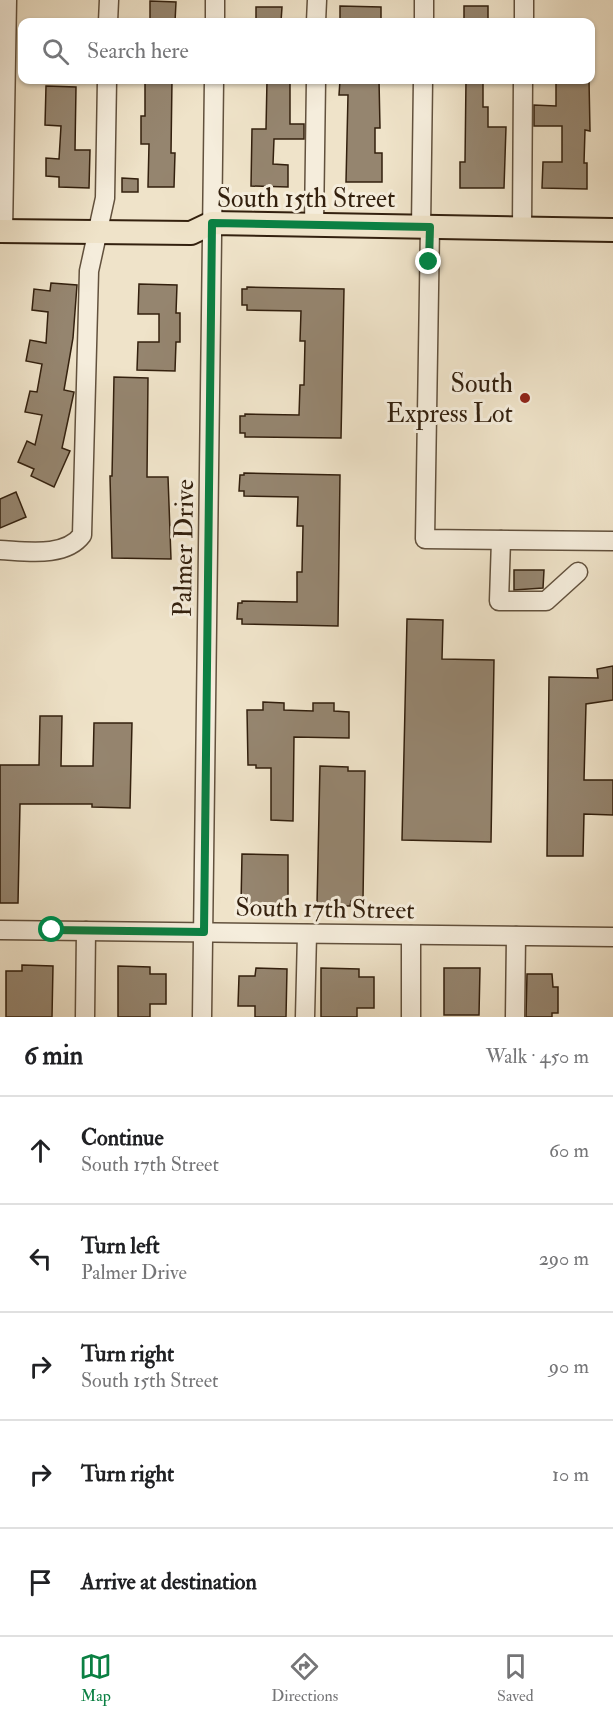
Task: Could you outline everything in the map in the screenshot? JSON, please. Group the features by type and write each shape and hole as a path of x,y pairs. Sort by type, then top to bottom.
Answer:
{"main road":[{"name":"South 15th Street","path":"2,231 191,233 212,223 613,230"}],"street":[{"path":"2,231 8,0"},
{"path":"108,18 109,0"},
{"path":"215,0 215,18"},
{"path":"316,18 317,0"},
{"path":"424,0 424,18"},
{"path":"524,0 524,18"},
{"path":"0,550 38,551 67,548 76,544 82,535 88,274 105,198 107,84"},
{"name":"Palmer Drive","path":"202,1017 214,84"},
{"path":"314,225 316,84"},
{"path":"423,84 425,539 613,541"},
{"path":"522,228 523,84"},
{"path":"501,540 499,601 546,601 578,572"},
{"name":"South 17th Street","path":"0,930 613,938"},
{"path":"85,1017 86,931"},
{"path":"305,1017 307,933"},
{"path":"411,935 411,1017"},
{"path":"516,936 516,1017"}],"building":[{"path":"150,1 176,2 175,18 150,18"},
{"path":"340,6 381,7 381,18 340,18"},
{"path":"464,6 488,6 488,18 464,18"},
{"path":"256,7 282,7 281,18 256,18"},
{"path":"145,84 172,84 171,153 175,153 174,187 148,187 149,144 141,144 141,116 145,116"},
{"path":"267,84 290,84 290,124 304,124 304,139 274,139 273,164 288,165 288,187 251,186 252,129 266,129"},
{"path":"340,84 379,84 380,128 375,128 375,153 382,153 382,182 346,182 348,95 339,95"},
{"path":"466,84 483,84 483,107 488,107 488,127 506,127 504,188 460,188 460,162 465,162"},
{"path":"556,84 589,84 590,131 585,130 584,163 587,163 587,189 542,188 543,162 562,162 562,126 534,126 534,105 556,106"},
{"path":"46,86 76,87 75,150 90,150 89,188 59,187 59,177 46,176 46,158 59,159 61,126 45,125"},
{"path":"122,178 138,179 138,192 122,192"},
{"path":"51,283 77,285 73,338 64,390 74,392 62,448 70,451 54,487 31,476 34,469 18,462 27,441 35,445 42,415 25,412 30,391 37,392 42,364 26,361 30,340 46,343 48,312 32,310 34,289 50,291"},
{"path":"139,284 177,285 176,313 180,313 180,342 176,342 175,371 137,370 138,342 159,342 159,314 138,314"},
{"path":"247,287 344,289 341,438 245,437 245,433 240,433 240,416 245,416 245,414 299,415 300,385 304,385 305,341 300,341 301,311 247,310 247,305 242,305 242,289 247,289"},
{"path":"114,377 148,378 147,477 168,477 171,559 112,558 110,476 112,476"},
{"path":"244,473 340,475 338,626 242,624 242,619 237,619 238,603 242,601 297,602 297,572 302,572 303,526 297,526 298,497 244,496 244,491 239,491 240,475"},
{"path":"16,492 26,517 0,528 0,499"},
{"path":"514,570 544,570 543,588 514,590"},
{"path":"407,619 443,620 442,659 494,660 491,842 402,840"},
{"path":"613,666 613,700 586,704 584,780 613,780 613,815 584,814 583,856 547,856 549,677 598,678 597,669"},
{"path":"263,702 284,703 284,710 313,711 313,703 334,703 334,711 349,712 349,738 294,737 293,821 271,820 271,768 256,768 256,765 248,765 247,710 263,710"},
{"path":"40,716 62,716 61,766 93,766 94,723 132,723 130,808 92,807 92,804 20,804 18,903 0,903 0,765 39,765"},
{"path":"320,766 348,767 348,771 365,771 363,899 351,901 350,906 317,905"},
{"path":"242,854 288,855 288,905 241,904"},
{"path":"22,965 53,966 52,1017 6,1017 6,971 22,971"},
{"path":"118,966 150,967 150,974 166,974 166,1004 150,1004 150,1017 118,1017"},
{"path":"256,968 287,969 286,1017 255,1017 255,1006 238,1006 239,976 255,976"},
{"path":"321,968 359,969 359,977 374,977 374,1008 357,1008 357,1017 321,1017"},
{"path":"444,968 480,968 479,1015 444,1015"},
{"path":"527,974 552,974 553,987 558,987 558,1013 552,1013 552,1017 526,1017"}],"place":[{"name":"South Express Lot","path":"525,398"}],"route":[{"path":"52,930 204,932 212,223 430,227 429,262"}]}
